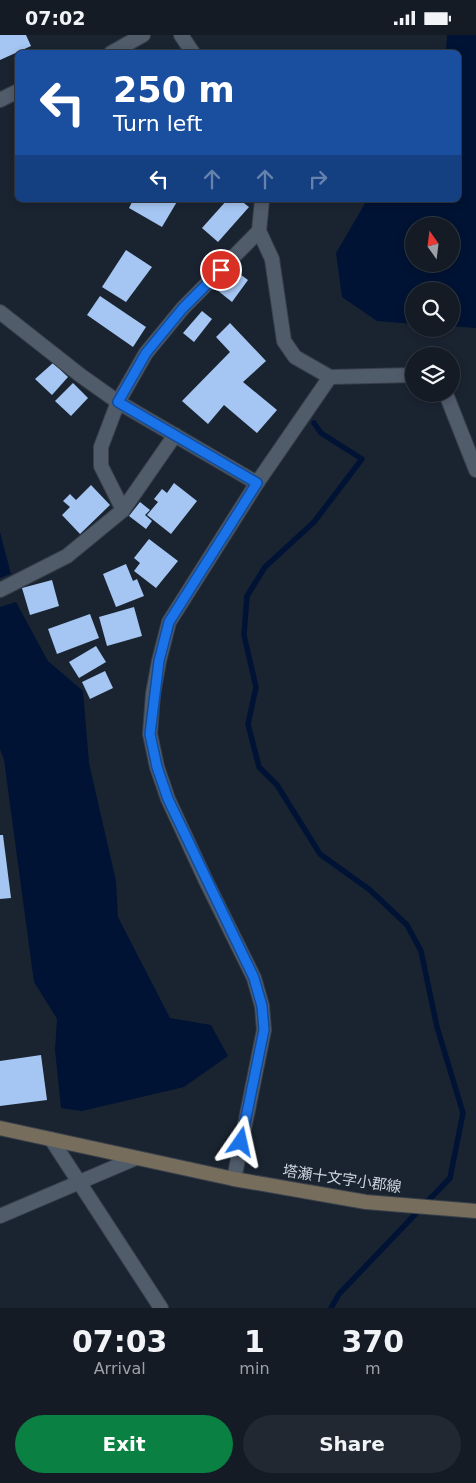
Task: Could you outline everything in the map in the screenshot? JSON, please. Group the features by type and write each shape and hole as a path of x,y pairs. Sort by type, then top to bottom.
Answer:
{"main road":[{"name":"塔瀬十文字小郡線","path":"0,1128 234,1179 366,1202 476,1211"}],"street":[{"path":"116,50 143,35"},
{"path":"181,35 192,50"},
{"path":"0,100 15,92"},
{"path":"262,202 259,231 272,259 284,341 295,357 330,377 405,375"},
{"path":"123,510 101,466 102,447 118,402 152,346 183,308 259,231"},
{"path":"0,312 80,375 118,402 257,483"},
{"path":"234,1179 264,1030 262,1006 254,978 168,799 157,767 150,734 159,661 169,622 257,483 330,377"},
{"path":"449,402 476,470"},
{"path":"0,590 67,556 123,510 175,435"},
{"path":"51,1139 161,1308"},
{"path":"0,1216 136,1158"}],"water":[{"path":"447,35 476,35 476,328 460,327 460,282 405,282 405,323 377,321 342,297 336,253 366,202 461,202 461,50 446,50"},
{"path":"0,532 11,574 0,578"},
{"path":"16,602 48,661 83,691 89,763 116,881 118,917 170,1018 211,1025 228,1056 184,1087 82,1111 61,1108 55,1050 57,1019 34,982 4,760 0,749 0,607"}],"building":[{"path":"0,35 26,35 31,46 22,50 15,50 15,53 0,60"},
{"path":"132,202 177,202 162,227 129,208"},
{"path":"225,202 243,202 249,207 218,242 202,228"},
{"path":"126,250 152,267 126,302 102,287"},
{"path":"233,269 248,280 232,302 217,290"},
{"path":"100,296 146,327 133,347 87,315"},
{"path":"202,311 212,319 194,342 183,333"},
{"path":"230,323 266,361 243,382 277,410 257,433 224,405 208,424 182,401 230,352 216,337"},
{"path":"53,363 68,377 52,395 35,379"},
{"path":"73,383 88,398 71,416 55,401"},
{"path":"174,483 197,501 171,534 147,515 158,502 154,499 162,489 167,493"},
{"path":"91,485 110,505 80,534 62,515 70,507 63,501 70,494 76,500"},
{"path":"140,502 150,510 145,515 152,521 146,529 129,516"},
{"path":"149,539 178,561 156,588 134,571 140,563 134,558"},
{"path":"126,564 133,581 137,579 144,596 116,607 103,574"},
{"path":"52,580 59,606 30,615 22,588"},
{"path":"134,607 142,636 107,646 99,617"},
{"path":"90,614 99,638 57,654 48,629"},
{"path":"96,646 106,662 79,678 69,662"},
{"path":"105,671 113,688 90,699 82,682"},
{"path":"0,835 3,835 11,898 0,899"},
{"path":"41,1055 47,1100 0,1106 0,1061"}],"waterway":[{"path":"314,423 321,433 362,459 314,522 265,567 247,596 244,635 256,687 248,724 259,767 277,785 320,854 370,890 407,925 421,951 437,1027 463,1113 450,1178 339,1294 331,1308"}],"route":[{"path":"221,270 183,308 146,353 118,402 257,483 169,622 159,661 150,734 157,767 168,799 254,978 262,1006 264,1030 241,1142"}]}
